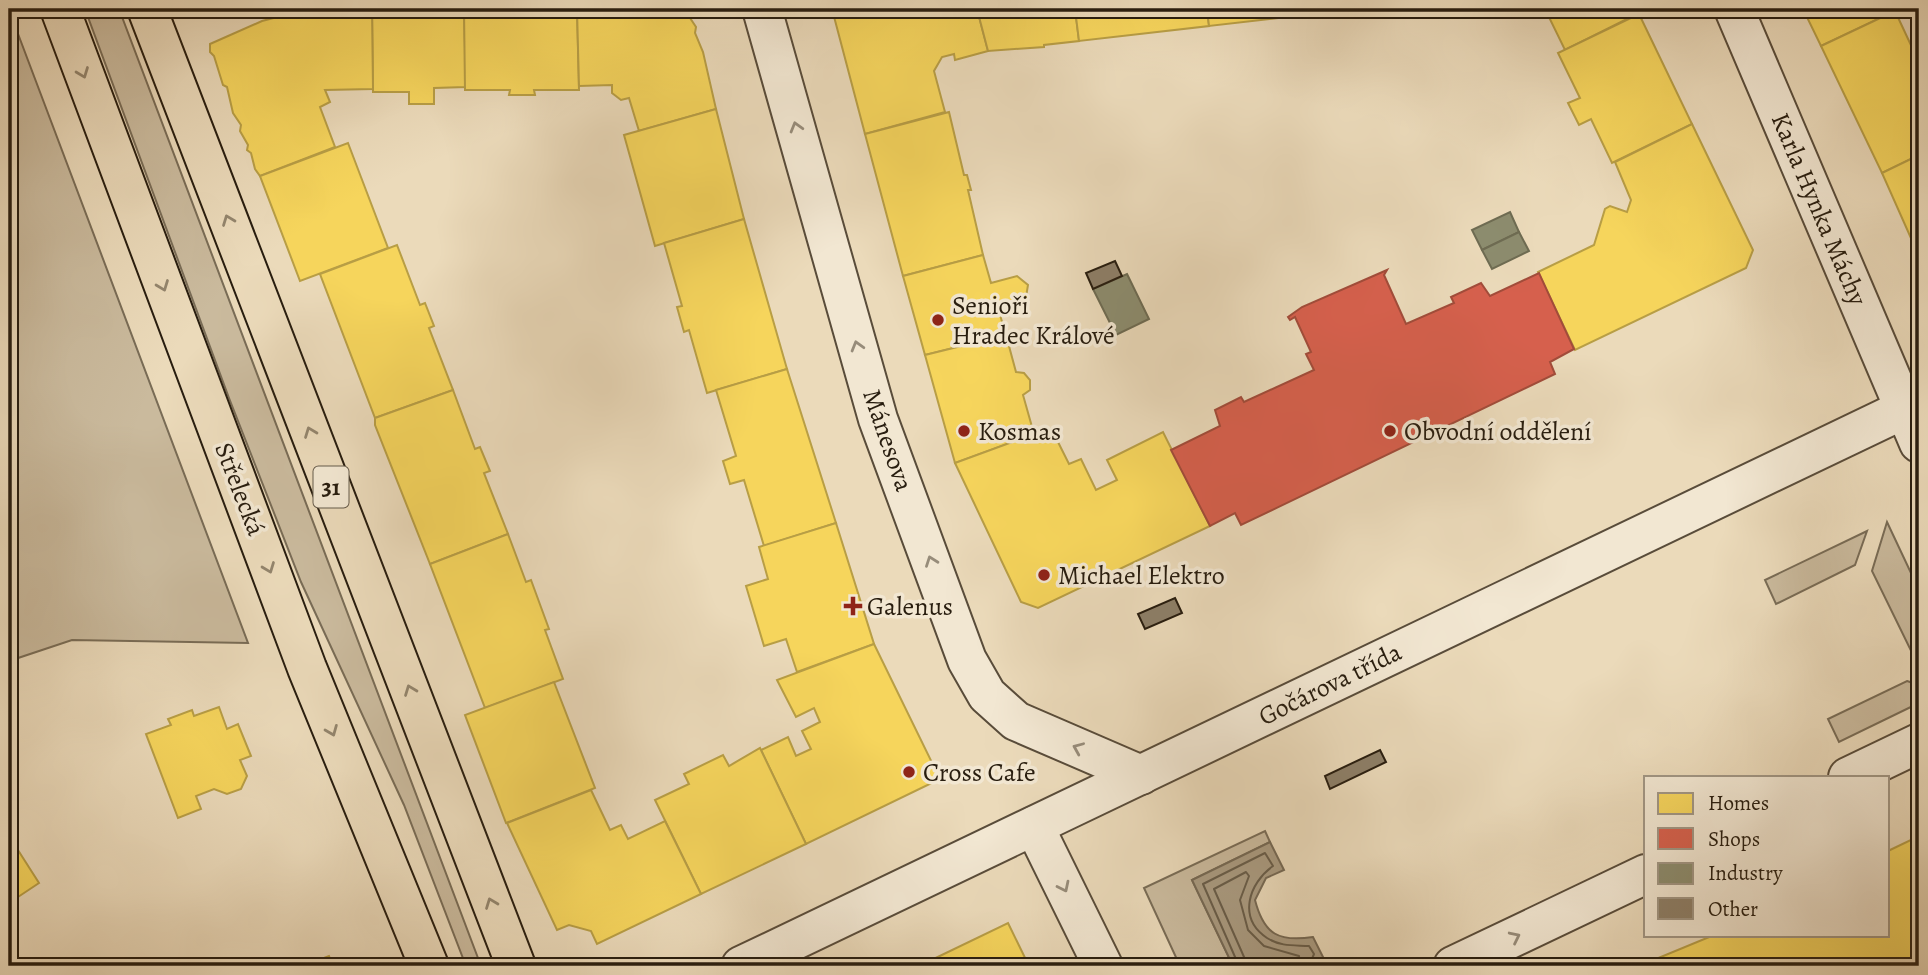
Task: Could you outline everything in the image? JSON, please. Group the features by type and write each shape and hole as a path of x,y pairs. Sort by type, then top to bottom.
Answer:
{"main road":[{"name":"Střelecká","path":"60,9 306,668 429,966"},
{"name":"31","path":"147,9 516,966"}],"street":[{"name":"Mánesova","path":"762,9 878,419 967,660 987,695 1016,721 1141,775"},
{"name":"Karla Hynka Máchy","path":"1734,9 1911,406 1919,443"},
{"name":"Gočárova třída","path":"741,966 1911,406"},
{"path":"1850,776 1919,743"},
{"path":"1034,826 1103,966"},
{"path":"1453,966 1644,875"}],"shaded area":[{"path":"85,9 119,9 481,966 466,966 404,805 301,582 229,398"},
{"path":"9,10 248,643 72,640 9,661"},
{"path":"1887,522 1919,590 1919,667 1872,571"},
{"path":"1867,531 1855,565 1776,604 1765,580"},
{"path":"1907,681 1919,685 1919,703 1839,742 1828,719"},
{"path":"1265,831 1270,842 1192,880 1233,966 1180,966 1144,888"}],"water":[{"path":"1270,842 1284,870 1266,878 1255,900 1263,921 1275,934 1291,938 1313,937 1324,959 1309,966 1233,966 1192,880"}],"building: Homes":[{"path":"313,9 372,9 373,89 325,90 330,102 320,107 335,147 260,176 255,169 251,153 247,150 248,145 240,131 241,125 233,113 227,87 223,85 214,56 210,52 210,44 262,21 289,14"},
{"path":"372,9 464,9 466,87 434,88 434,104 409,104 409,92 373,92"},
{"path":"464,9 577,9 579,90 534,90 535,95 509,95 510,90 465,90"},
{"path":"577,9 684,9 696,27 695,33 703,52 716,109 639,131 629,98 621,100 612,93 612,85 579,86"},
{"path":"832,9 977,9 988,51 955,60 954,54 942,57 934,71 945,112 865,134"},
{"path":"977,9 1075,9 1079,41 1044,47 988,51"},
{"path":"1075,9 1207,9 1209,26 1079,41"},
{"path":"1207,9 1338,9 1339,11 1209,26"},
{"path":"1338,9 1427,9 1339,18"},
{"path":"1545,9 1637,9 1639,13 1565,50"},
{"path":"1803,9 1899,9 1821,46"},
{"path":"1895,11 1916,56 1919,54 1919,155 1882,173 1821,46"},
{"path":"1639,14 1692,124 1612,163 1591,119 1579,125 1568,103 1580,98 1558,53"},
{"path":"716,109 744,219 655,246 624,135"},
{"path":"949,112 964,175 967,175 971,190 968,190 983,255 903,276 865,134"},
{"path":"1692,124 1753,250 1746,268 1575,350 1538,272 1594,245 1605,209 1610,206 1627,212 1631,200 1615,162"},
{"path":"348,143 388,248 300,281 260,176"},
{"path":"1919,155 1919,254 1918,254 1882,173"},
{"path":"744,219 787,369 707,393 689,330 684,332 677,307 682,306 664,243"},
{"path":"397,245 420,305 425,303 434,326 429,328 453,390 375,418 320,274"},
{"path":"983,255 991,283 1017,276 1028,285 1026,297 997,305 1006,335 925,355 903,276"},
{"path":"1006,335 1016,372 1024,373 1030,380 1030,390 1023,395 1034,434 955,463 925,355"},
{"path":"787,369 836,523 764,546 744,480 730,484 723,461 736,456 716,390"},
{"path":"453,390 475,449 480,447 490,471 484,473 508,534 430,564 375,425 375,418"},
{"path":"1051,428 1069,464 1081,459 1096,490 1117,480 1107,460 1163,432 1210,526 1038,608 1021,602 955,463"},
{"path":"836,523 874,644 797,672 786,639 764,646 746,586 768,579 759,547"},
{"path":"508,534 526,582 531,580 563,679 485,708 430,564"},
{"path":"874,644 940,779 806,844 761,750 788,737 796,756 811,749 802,731 820,722 814,708 796,717 777,680"},
{"path":"554,682 595,788 506,823 465,715"},
{"path":"219,707 227,729 238,724 251,756 240,760 247,776 241,789 227,794 214,789 196,796 201,809 178,818 146,734 171,725 168,719 192,710 194,716"},
{"path":"760,748 806,844 701,894 655,800 689,784 684,774 723,755 729,766"},
{"path":"591,790 610,830 621,825 628,839 665,821 701,894 597,944 591,931 569,925 557,930 507,823"},
{"path":"9,836 39,883 9,903"},
{"path":"1919,836 1919,966 1639,966 1712,936 1890,936 1890,850"},
{"path":"1008,923 1029,966 919,966"},
{"path":"329,956 333,966 303,966"}],"building: Shops":[{"path":"1387,270 1384,275 1406,324 1454,303 1451,297 1481,283 1490,296 1539,273 1574,349 1550,362 1555,374 1241,525 1235,513 1210,526 1171,450 1220,426 1215,410 1241,397 1244,402 1314,370 1306,354 1311,352 1295,317 1290,320 1288,317 1302,307"}],"building: Industry":[{"path":"1510,212 1519,232 1482,250 1472,230"},
{"path":"1519,232 1529,251 1492,269 1482,250"},
{"path":"1127,274 1149,319 1116,335 1093,289"}],"building: Other":[{"path":"1115,261 1122,276 1093,289 1086,273"},
{"path":"1175,598 1182,613 1145,629 1138,614"},
{"path":"1380,750 1386,762 1330,789 1325,776"}],"place":[{"name":"Senioři Hradec Králové","path":"938,320"},
{"name":"Kosmas","path":"964,431"},
{"name":"Obvodní oddělení","path":"1390,431"},
{"name":"Michael Elektro","path":"1044,575"},
{"name":"Galenus","path":"853,606"},
{"name":"Cross Cafe","path":"909,772"}]}
